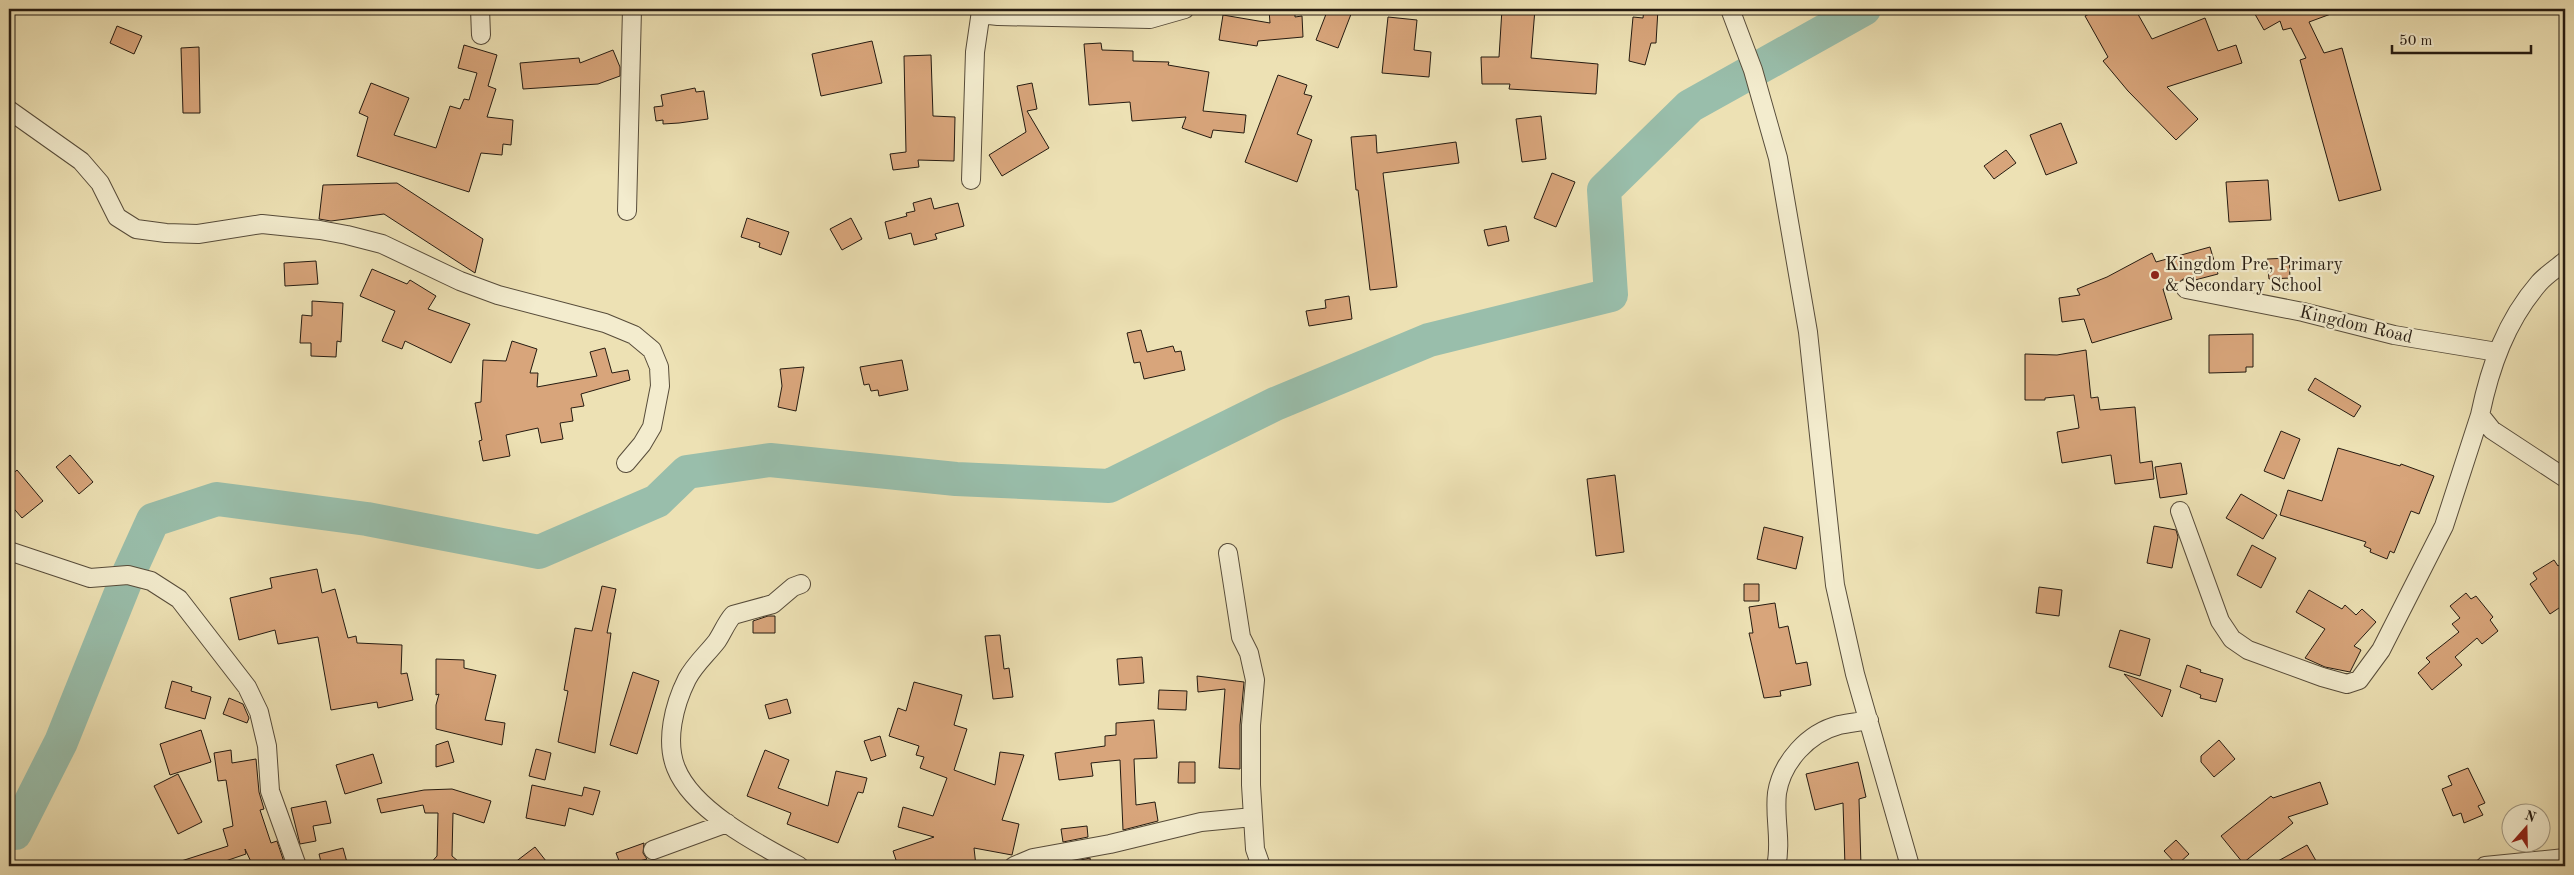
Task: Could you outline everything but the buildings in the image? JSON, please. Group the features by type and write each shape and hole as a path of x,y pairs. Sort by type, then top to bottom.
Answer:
{"street":[{"path":"480,9 481,35"},
{"path":"627,211 632,9"},
{"path":"971,180 975,52 981,10 998,16 1150,19 1185,9"},
{"path":"1730,9 1753,70 1778,158 1808,332 1835,585 1855,674 1910,866"},
{"path":"9,110 21,121 81,161 100,183 117,217 136,229 166,233 198,234 262,224 347,235 382,244 460,281 498,296 605,323 634,335 652,350 659,367 660,386 652,427 642,444 626,463"},
{"path":"2180,511 2220,621 2232,639 2248,650 2322,677 2347,684 2359,680 2381,650 2444,526 2480,415 2486,384 2497,352 2516,314 2539,282 2565,261"},
{"name":"Kingdom Road","path":"2186,289 2303,312 2394,335 2497,352"},
{"path":"2480,415 2492,430 2565,478"},
{"path":"9,551 90,578 128,575 151,580 180,599 247,687 259,712 267,746 270,791 297,866"},
{"path":"1228,553 1241,637 1249,653 1255,680 1251,725 1253,817 1255,849 1261,866"},
{"path":"799,866 726,823 686,786 676,768 672,749 672,725 686,680 714,644 733,615 773,604 793,587 801,584"},
{"path":"1776,866 1780,852 1777,793 1789,758 1824,731 1837,725 1869,720"},
{"path":"1014,866 1033,858 1110,844 1201,822 1253,817"},
{"path":"653,850 726,823"},
{"path":"2486,866 2565,858"}],"waterway":[{"path":"9,833 15,833 61,742 128,575 153,520 217,499 367,519 539,552 657,501 687,472 770,460 956,479 1109,486 1275,404 1429,340 1611,295 1604,190 1690,106 1864,9"}],"place":[{"name":"Kingdom Pre, Primary & Secondary School","path":"2155,275"}]}
